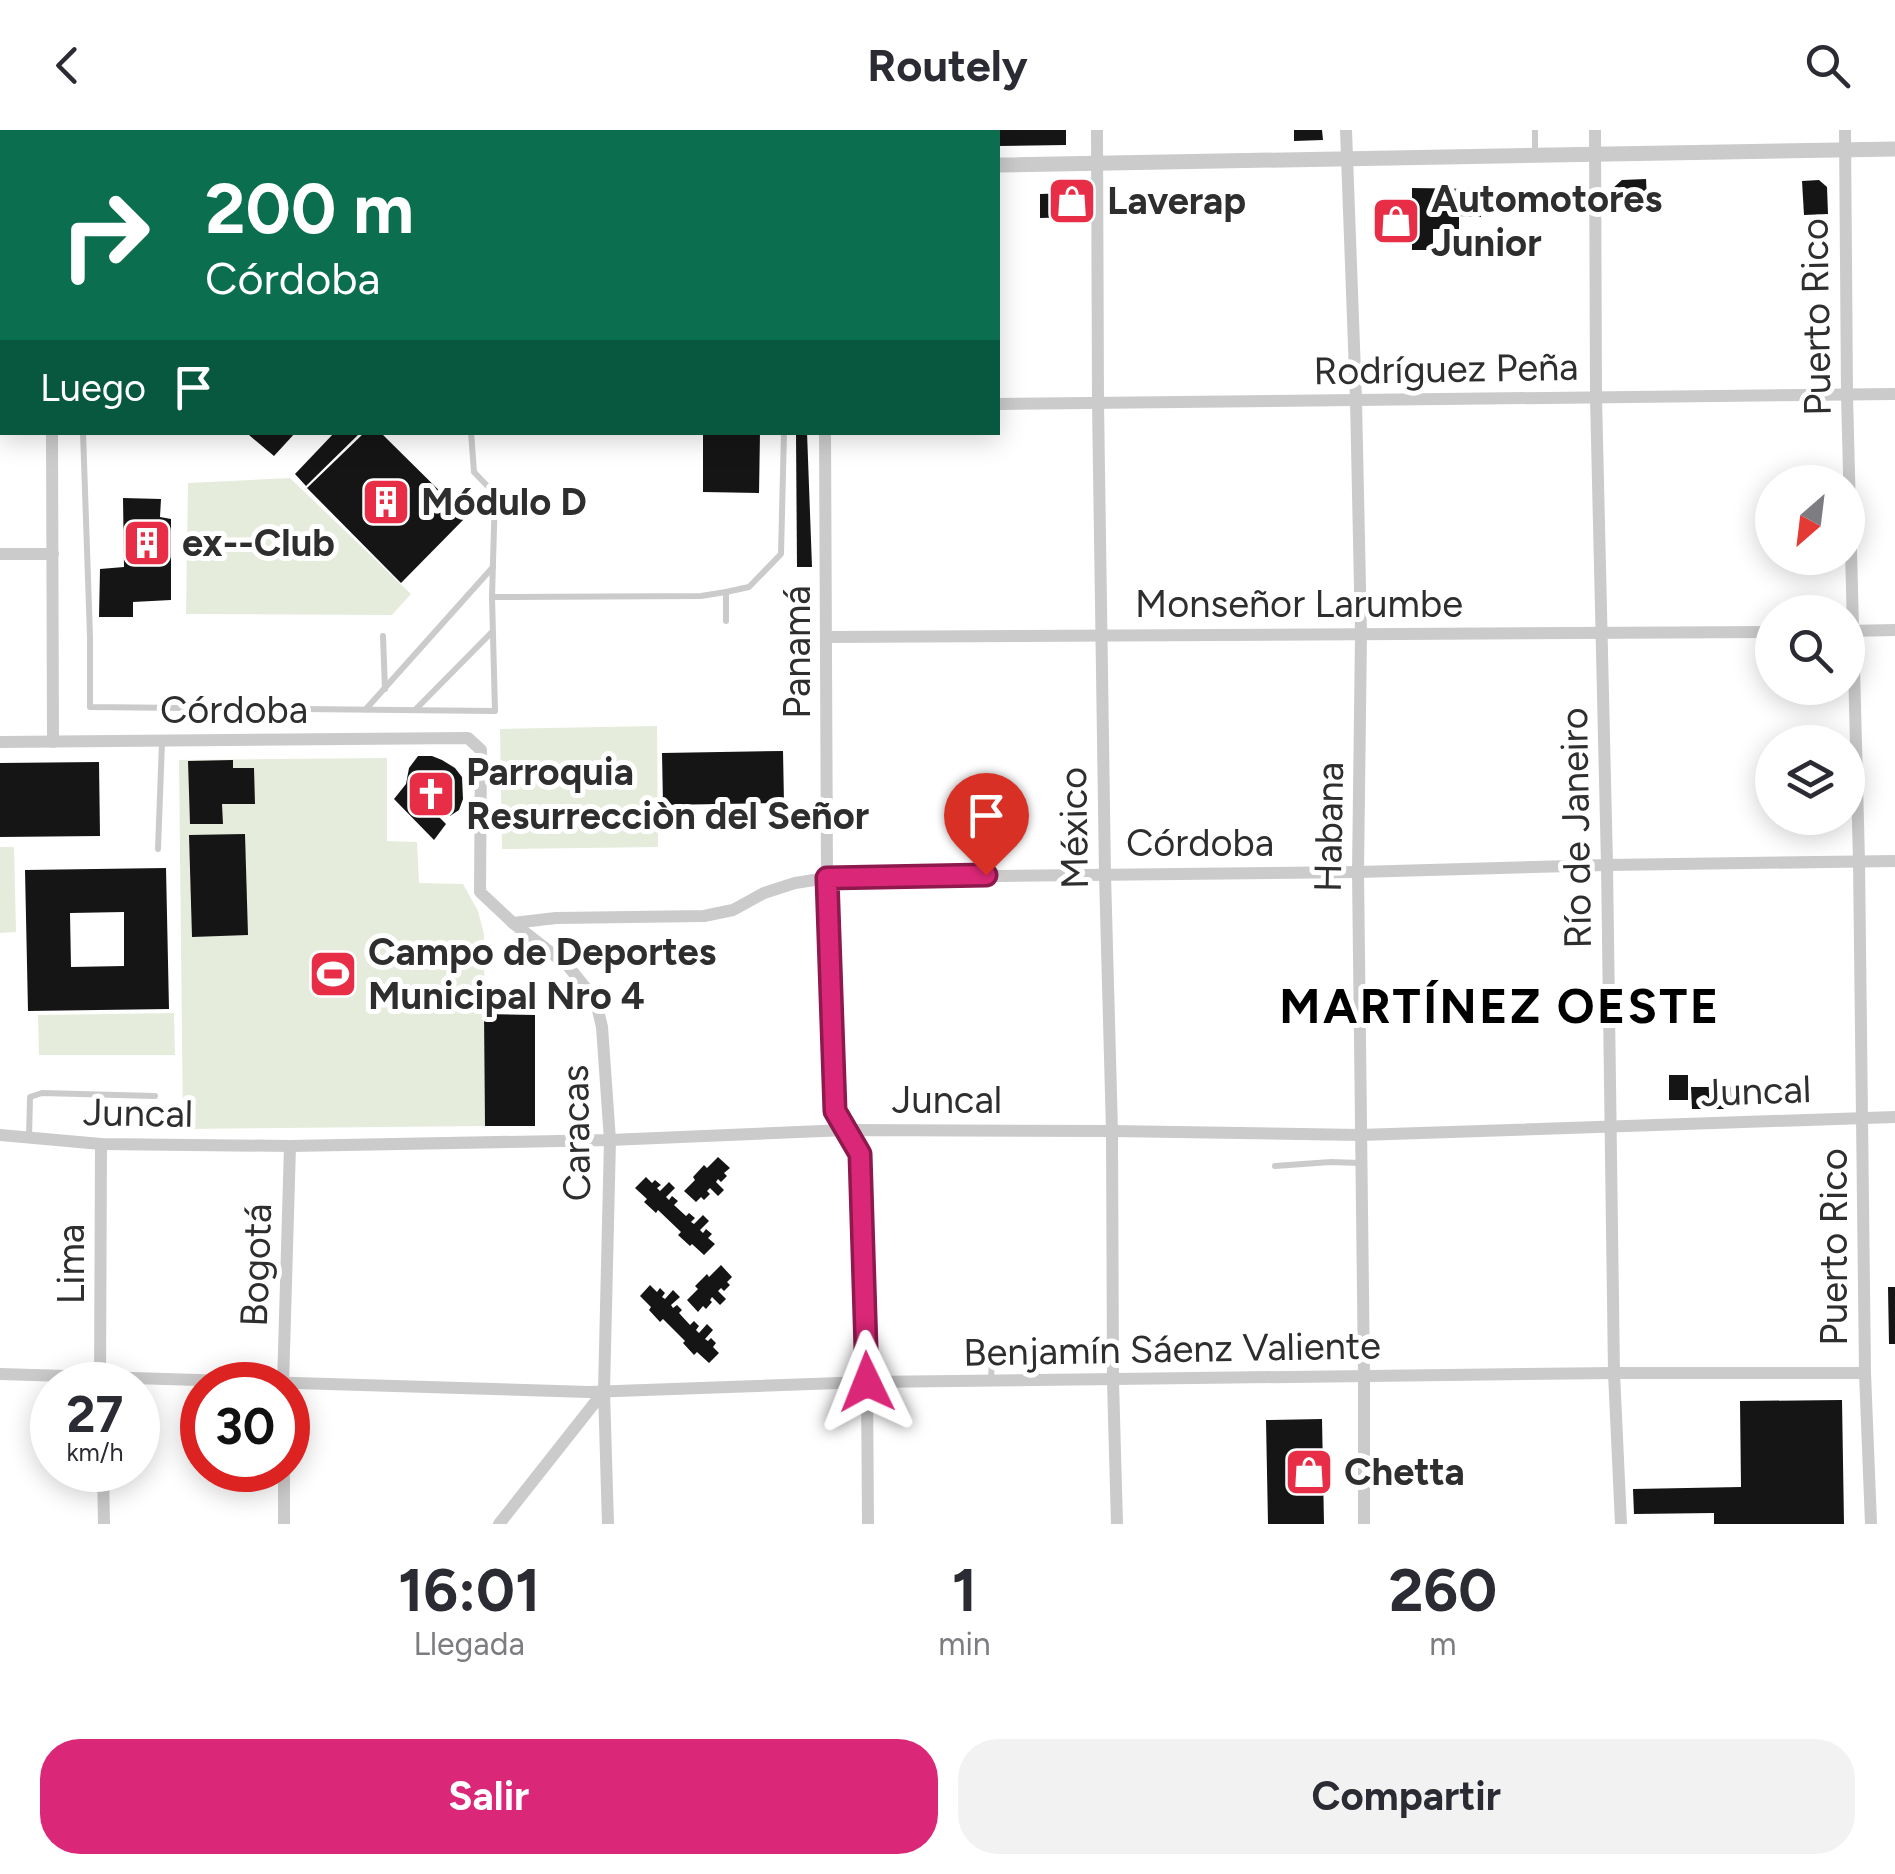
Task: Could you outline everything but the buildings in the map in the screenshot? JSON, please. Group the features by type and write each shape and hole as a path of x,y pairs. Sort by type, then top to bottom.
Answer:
{"street":[{"name":"México","path":"1097,130 1101,636 1118,1524"},
{"name":"Habana","path":"1346,130 1362,634 1358,872 1364,1524"},
{"name":"Río de Janeiro","path":"1595,130 1596,398 1608,865 1614,1373 1622,1524"},
{"name":"Puerto Rico","path":"1844,130 1850,595"},
{"path":"1000,165 1895,148"},
{"name":"Rodríguez Peña","path":"1000,404 1895,394"},
{"path":"52,435 53,742"},
{"name":"Panamá","path":"825,435 827,878 835,1111 860,1154 868,1524"},
{"path":"0,554 52,554"},
{"path":"1865,631 1895,630"},
{"name":"Monseñor Larumbe","path":"827,637 1755,632"},
{"name":"Puerto Rico","path":"1853,705 1871,1524"},
{"name":"Córdoba","path":"0,742 468,738"},
{"name":"Caracas","path":"468,738 481,750 480,892 568,966 597,1006 602,1027 610,1140 604,1391 608,1524"},
{"name":"Córdoba","path":"513,923 556,918 704,916 733,910 795,882 827,878 1895,860"},
{"name":"Juncal","path":"0,1135 101,1144 290,1146 610,1140 847,1130 1360,1135 1895,1117"},
{"name":"Lima","path":"100,1362 101,1144"},
{"name":"Bogotá","path":"284,1362 290,1146"},
{"name":"Benjamín Sáenz Valiente","path":"310,1384 604,1391 867,1382 1865,1373"},
{"name":"Benjamín Sáenz Valiente","path":"0,1374 30,1376"},
{"path":"499,1524 604,1391"},
{"path":"103,1492 104,1524"},
{"path":"284,1492 284,1524"}],"lane":[{"path":"1535,130 1535,156"},
{"path":"83,435 90,707 495,711 492,598 496,494 474,472 471,435"},
{"path":"492,598 702,596 749,588 781,554 784,435"},
{"path":"366,710 494,566"},
{"path":"726,592 726,621"},
{"path":"415,710 492,632"},
{"path":"383,636 385,689"},
{"path":"158,849 162,741"},
{"path":"29,1139 30,1097 155,1096"},
{"path":"1275,1166 1360,1163"},
{"path":"991,1382 992,1356 996,1353 1056,1356"}],"green space":[{"path":"290,478 411,594 392,615 186,614 188,483"},
{"path":"657,726 658,847 502,849 500,729"},
{"name":"Campo de Deportes Municipal Nro 4","path":"387,758 387,841 417,842 419,883 463,884 478,911 484,934 485,1126 183,1129 179,760"},
{"path":"0,847 14,847 16,932 0,933"},
{"path":"174,1013 175,1055 39,1055 38,1015"}],"place":[{"name":"Laverap","path":"1072,201"},
{"name":"Automotores Junior","path":"1396,221"},
{"name":"Módulo D","path":"386,502"},
{"name":"ex--Club","path":"147,543"},
{"name":"Parroquia Resurrecciòn del Señor","path":"431,794"},
{"name":"Campo de Deportes Municipal Nro 4","path":"333,974"},
{"name":"Chetta","path":"1309,1472"}],"district":[{"name":"MARTÍNEZ OESTE","path":"1500,1006"}],"route":[{"path":"867,1382 860,1154 835,1111 827,878 986,875"}]}
